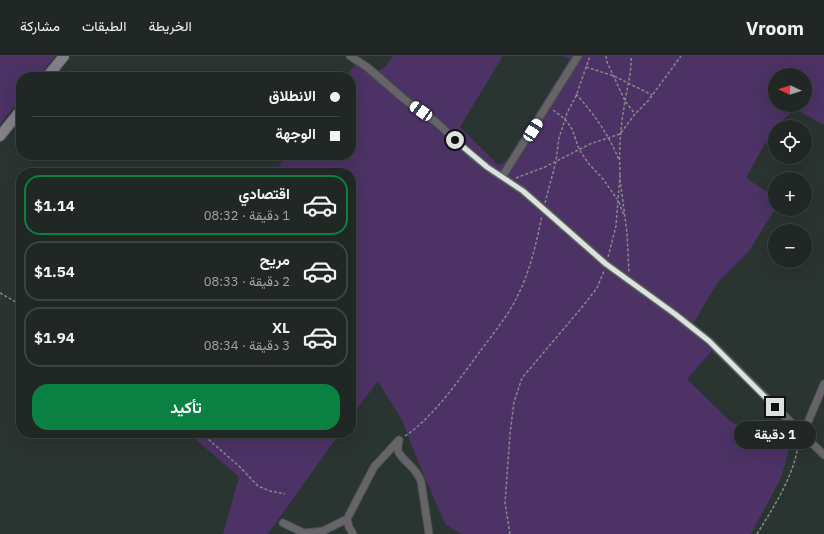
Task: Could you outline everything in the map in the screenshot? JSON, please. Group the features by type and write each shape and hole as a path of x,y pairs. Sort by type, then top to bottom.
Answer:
{"street":[{"path":"51,72 64,56"},
{"path":"350,56 367,68 404,99 436,122 471,154 523,191 606,264 709,341 824,454"},
{"path":"502,177 578,56"},
{"path":"0,136 16,116"},
{"path":"803,434 824,384"},
{"path":"283,523 304,533 323,531 347,519 374,467 399,440"},
{"path":"399,440 399,453 418,473 421,482 427,533"},
{"path":"347,519 353,534"}],"path":[{"path":"399,440 417,428 450,390 492,336 517,298 530,267 556,161 559,138 590,56"},
{"path":"606,56 607,62 625,101 635,114"},
{"path":"510,534 505,503 514,402 522,378 597,288 606,264 616,226 620,175 620,134 632,66 632,56"},
{"path":"509,181 556,161 590,144 620,134 635,114 652,96 681,56"},
{"path":"586,67 614,76 652,96"},
{"path":"576,94 592,113 612,144 620,162"},
{"path":"548,106 565,119 572,129 579,149 588,163 603,179 618,200 625,220"},
{"path":"620,175 629,281"},
{"path":"0,293 16,302"},
{"path":"757,534 780,497 791,473 799,438 796,428"},
{"path":"207,438 239,466 258,486 270,491 285,494"}],"shaded area":[{"path":"0,56 56,56 42,72 16,72 16,104 0,124"},
{"path":"393,56 503,56 460,127 498,165 506,161 570,59 562,56 824,56 824,125 800,112 812,112 812,68 768,68 768,112 792,112 783,120 768,120 768,138 746,178 768,192 768,216 771,216 749,251 718,282 690,329 712,351 687,379 730,421 775,445 788,423 793,436 781,478 751,534 461,534 445,524 402,420 378,381 356,410 356,168 278,168 283,160 356,160 356,72 350,72 355,65 372,75 385,67"},
{"path":"194,438 336,438 268,534 223,534 239,477"}],"route":[{"path":"455,140 487,167 523,191 606,264 675,314 709,341 775,407"}]}
